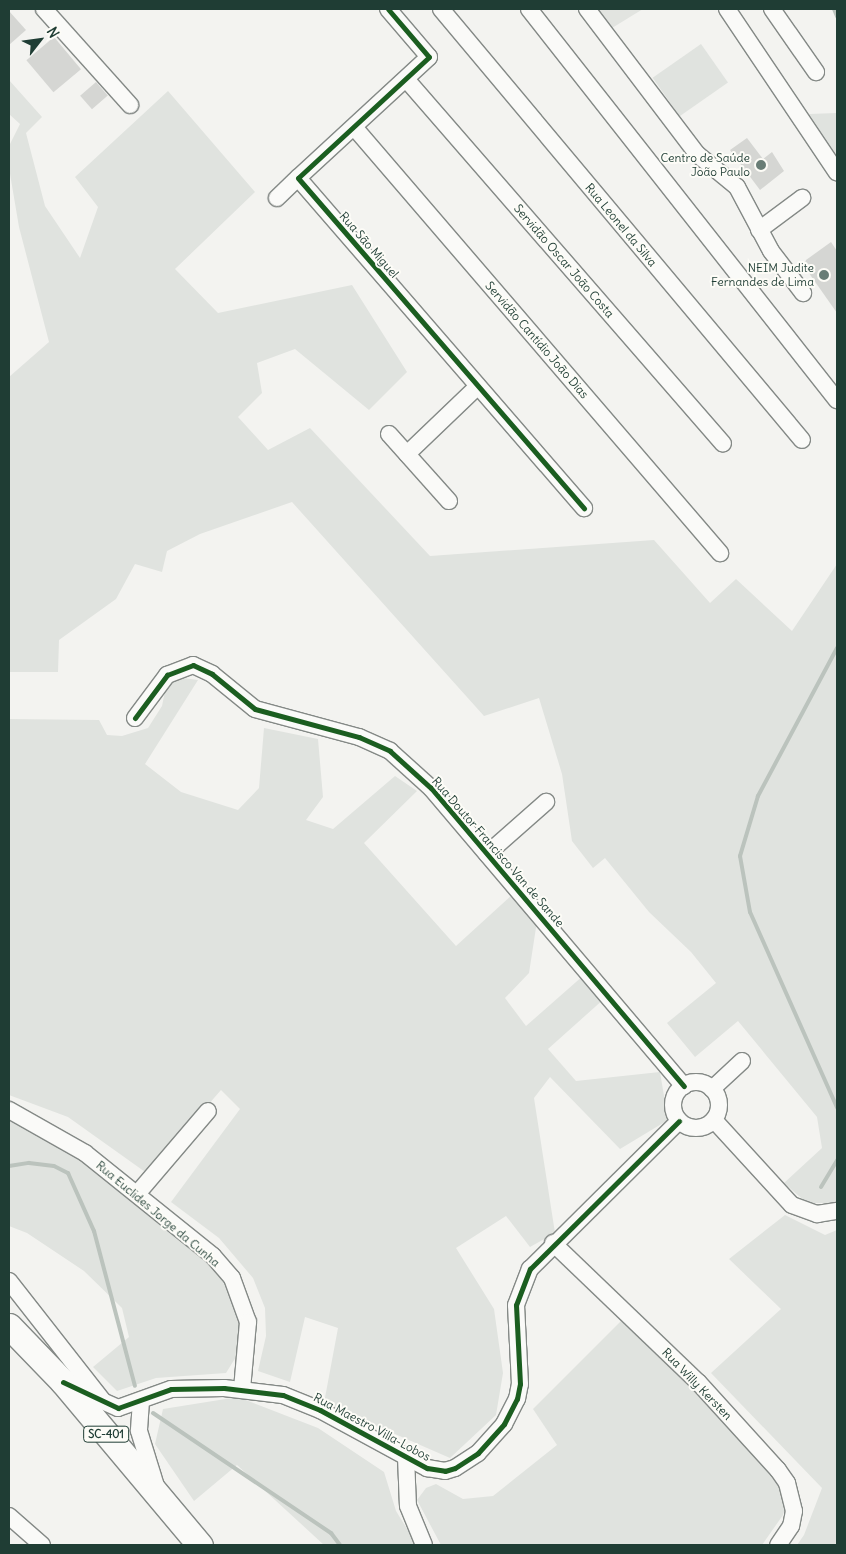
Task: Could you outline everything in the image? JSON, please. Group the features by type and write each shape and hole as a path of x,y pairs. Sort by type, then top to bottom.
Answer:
{"highway":[{"name":"SC-401","path":"9,1326 63,1382 200,1545"},
{"name":"SC-401","path":"9,1347 180,1545"}],"street":[{"path":"44,9 130,105"},
{"path":"277,198 430,57 388,9"},
{"name":"Rua Leonel da Silva","path":"441,9 802,440"},
{"path":"529,9 837,400"},
{"path":"587,9 702,160 733,181 759,230 803,293"},
{"path":"727,9 837,174"},
{"path":"772,9 816,72"},
{"name":"Servidão Oscar João Costa","path":"406,79 722,444"},
{"name":"Servidão Cantídio João Dias","path":"354,127 720,553"},
{"name":"Rua São Miguel","path":"298,178 584,508"},
{"path":"759,230 802,198"},
{"path":"407,454 478,386"},
{"path":"389,434 449,502"},
{"name":"Rua Doutor Francisco Van de Sande","path":"135,718 167,675 183,667 202,668 255,709 358,737 390,751 417,774 684,1086"},
{"path":"487,854 546,802"},
{"path":"712,1089 742,1061"},
{"path":"699,1083 712,1089 719,1101 714,1120 701,1128 679,1121 673,1102 684,1086 699,1083"},
{"name":"Rua Euclides Jorge da Cunha","path":"9,1110 85,1153 213,1256 232,1278 248,1322 242,1389"},
{"path":"137,1194 208,1111"},
{"path":"714,1120 792,1205 817,1214 837,1211"},
{"name":"Rua Maestro Villa-Lobos","path":"63,1382 106,1404 125,1407 171,1389 242,1389 283,1395 301,1401 406,1457 435,1470 455,1468 478,1453 504,1424 517,1399 520,1384 516,1305 519,1292 530,1269 553,1243 679,1121"},
{"name":"Rua Willy Kersten","path":"553,1243 698,1382 788,1483 794,1511 792,1526 778,1545"},
{"path":"9,1281 106,1404"},
{"path":"142,1401 139,1431 160,1499"},
{"path":"406,1457 408,1506 424,1545"},
{"path":"9,1516 42,1545"}],"shaded area":[{"path":"598,9 643,9 612,28"},
{"path":"701,44 728,83 680,116 653,78"},
{"path":"9,80 42,117 26,133 45,206 80,258 98,207 75,177 168,91 255,192 175,269 218,313 352,285 407,372 369,410 295,349 257,363 262,393 238,417 268,450 310,428 430,556 654,540 710,603 736,579 792,631 837,564 837,1203 807,1203 784,1183 822,1148 817,1117 738,1021 695,1057 667,1023 716,983 691,952 649,912 605,858 593,868 572,841 562,774 539,698 484,716 292,502 200,534 167,551 162,572 135,564 116,599 59,640 58,672 9,672 9,377 49,342 19,227 9,168 9,146 20,124 9,114"},
{"path":"837,113 837,156 809,114"},
{"path":"168,676 198,680 145,764 181,792 238,810 259,788 264,728 318,739 323,797 306,820 333,829 395,776 417,791 364,843 456,946 514,893 537,921 529,973 505,998 526,1026 584,975 605,998 548,1049 576,1081 660,1072 668,1120 620,1149 550,1077 534,1098 555,1233 530,1247 506,1216 456,1248 494,1309 503,1373 496,1415 450,1458 324,1403 338,1328 305,1317 290,1382 258,1371 266,1336 265,1308 253,1278 219,1238 171,1202 240,1109 221,1090 148,1174 68,1117 9,1095 9,719 99,720 107,735 122,736 148,728 162,706"},
{"path":"9,1120 56,1138 210,1261 230,1281 243,1311 244,1344 226,1373 156,1378 117,1391 93,1367 129,1337 122,1308 84,1271 27,1233 9,1226"},
{"path":"785,1215 825,1235 837,1230 837,1545 797,1545 804,1535 822,1488 711,1373 781,1309 729,1259"},
{"path":"621,1321 693,1383 752,1449 788,1497 783,1515 762,1545 441,1545 417,1500 426,1488 436,1484 463,1499 493,1496 557,1445 533,1409"},
{"path":"238,1397 318,1428 384,1472 396,1511 417,1545 324,1545 237,1465 194,1501 155,1444 163,1409"}],"building":[{"path":"9,11 26,30 9,45"},
{"path":"54,37 81,69 53,92 26,60"},
{"path":"96,82 108,96 92,109 80,96"},
{"name":"Centro de Saúde João Paulo","path":"747,138 763,159 772,152 784,171 760,190 730,150"},
{"name":"NEIM Judite Fernandes de Lima","path":"831,242 837,251 837,313 804,266 806,260"}],"waterway":[{"path":"834,9 837,16"},
{"path":"837,648 758,796 740,856 750,912 837,1107"},
{"path":"821,1187 837,1160"},
{"path":"9,1166 29,1163 54,1166 68,1173 94,1231 135,1386"},
{"path":"153,1413 331,1533 340,1545"}],"cycle path":[{"path":"388,9 429,57 298,178 584,508"},
{"path":"135,718 167,675 193,665 212,674 255,709 359,737 390,751 431,788 684,1086"},
{"path":"63,1382 118,1408 171,1389 224,1388 283,1395 320,1410 427,1468 445,1471 455,1468 478,1453 504,1424 517,1399 520,1384 516,1305 530,1269 679,1121"}],"place":[{"name":"Centro de Saúde João Paulo","path":"761,165"},
{"name":"NEIM Judite Fernandes de Lima","path":"824,275"}]}
